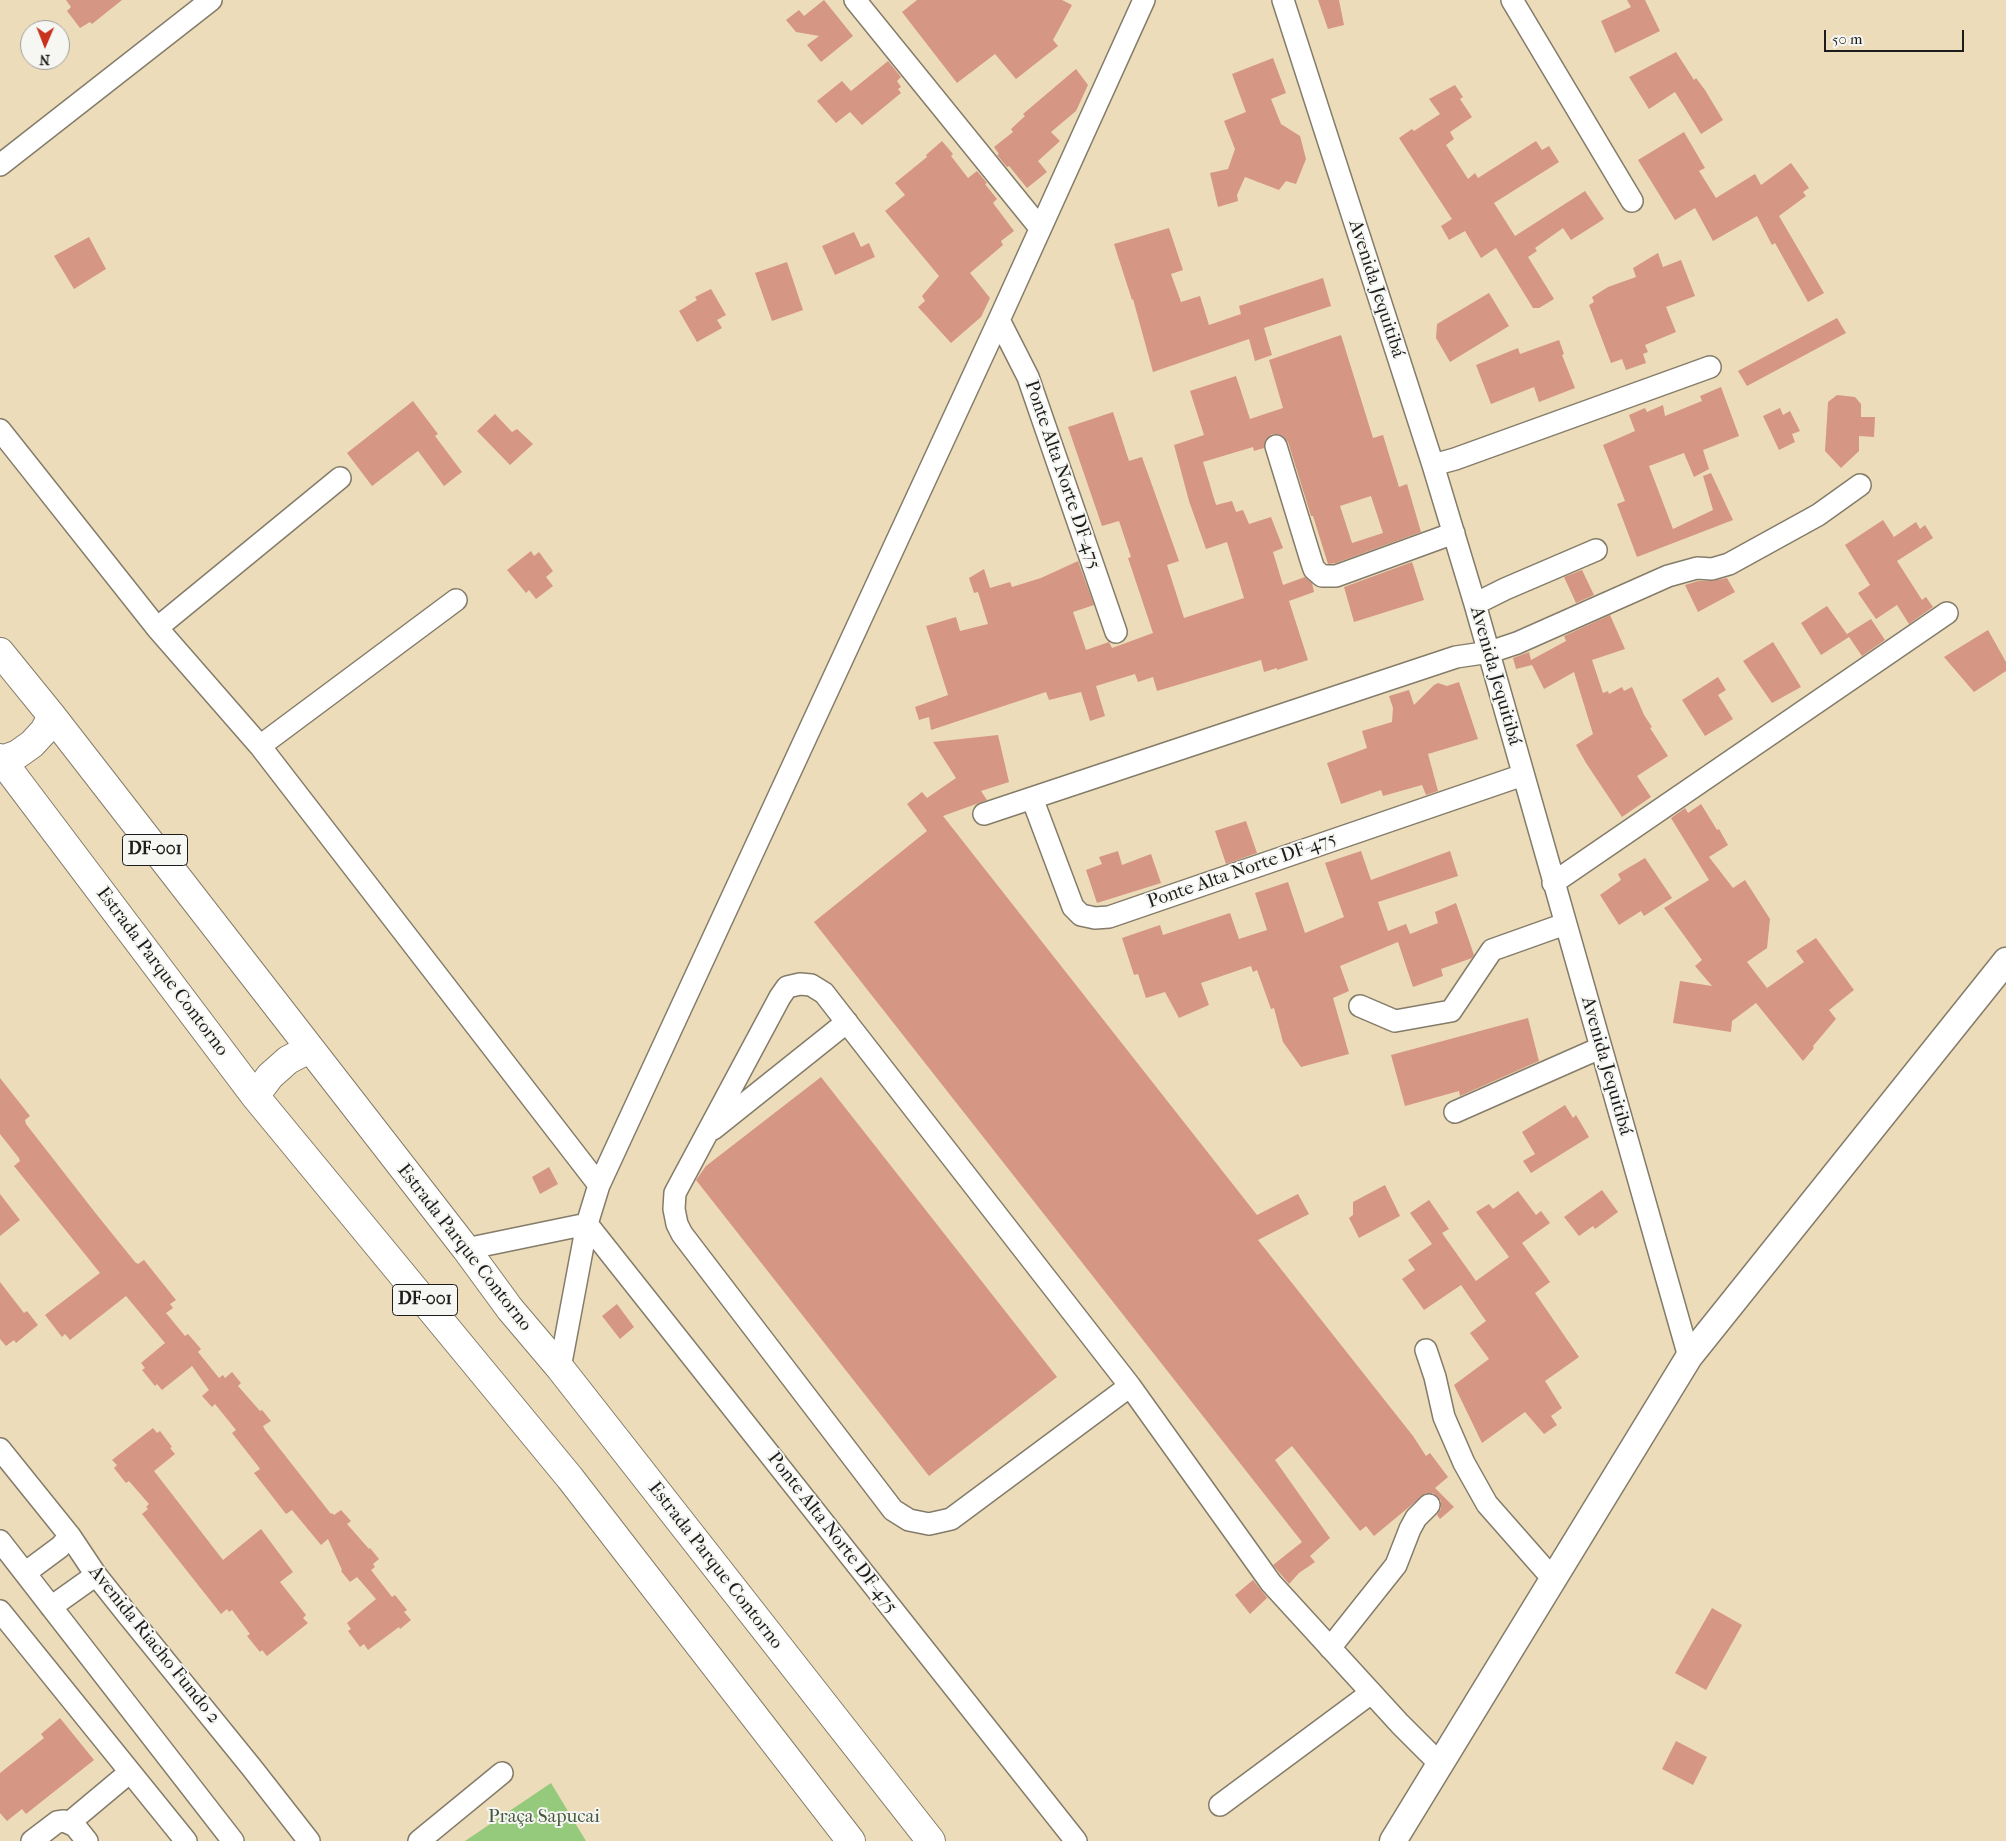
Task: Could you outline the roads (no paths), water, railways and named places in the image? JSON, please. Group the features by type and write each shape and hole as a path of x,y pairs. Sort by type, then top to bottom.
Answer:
{"highway":[{"name":"Estrada Parque Contorno","path":"0,652 52,716 510,1308 560,1368 931,1841"},
{"path":"1,759 18,754 32,744 44,731 52,716"},
{"name":"Estrada Parque Contorno","path":"1,759 255,1096 570,1478 851,1841"},
{"path":"255,1096 276,1070 288,1060 310,1049"}],"main road":[{"path":"1393,1841 1552,1579 1690,1357 2006,961"}],"street":[{"path":"0,164 211,0"},
{"path":"855,0 1040,228"},
{"path":"560,1368 587,1224 599,1185 999,320 1144,0"},
{"name":"Avenida Jequitibá","path":"1283,0 1433,465 1490,652 1600,1048 1690,1357"},
{"path":"1512,0 1632,201"},
{"name":"Ponte Alta Norte DF-475","path":"999,320 1028,377 1116,632"},
{"path":"1433,465 1455,459 1710,367"},
{"path":"0,430 157,628 260,746 599,1185"},
{"path":"1276,446 1314,569 1322,576 1336,576 1454,533"},
{"path":"157,628 340,478"},
{"path":"984,814 1456,658 1490,652 1516,643 1668,576 1697,568 1712,569 1730,564 1818,515 1860,485"},
{"path":"1475,604 1504,589 1596,550"},
{"path":"260,746 456,600"},
{"path":"1553,882 1947,613"},
{"name":"Ponte Alta Norte DF-475","path":"1032,798 1073,907 1081,915 1095,918 1109,917 1523,775"},
{"path":"1360,1006 1395,1021 1451,1011 1492,950 1565,924"},
{"path":"1130,1386 951,1519 929,1524 909,1520 893,1510 682,1234 677,1224 674,1209 675,1193 787,987 800,984 811,985 824,993 1130,1386 1271,1584 1372,1694 1440,1763"},
{"path":"706,1134 847,1022"},
{"path":"1455,1112 1600,1048"},
{"path":"466,1249 587,1224"},
{"name":"Ponte Alta Norte DF-475","path":"587,1224 1076,1841"},
{"path":"1426,1350 1444,1417 1464,1463 1487,1504 1552,1579"},
{"name":"Avenida Riacho Fundo 2","path":"0,1449 70,1536 96,1575 309,1841"},
{"path":"1330,1648 1396,1565 1416,1518 1429,1505"},
{"path":"25,1573 60,1547 70,1536"},
{"path":"0,1541 233,1841"},
{"path":"51,1607 70,1596 96,1575"},
{"path":"0,1611 186,1841"},
{"path":"1220,1805 1372,1694"},
{"path":"69,1824 130,1772"},
{"path":"419,1841 502,1773"},
{"path":"32,1841 57,1822 64,1822 75,1826 87,1841"}],"park label":[{"name":"Praça Sapucai","path":"544,1817"}]}
